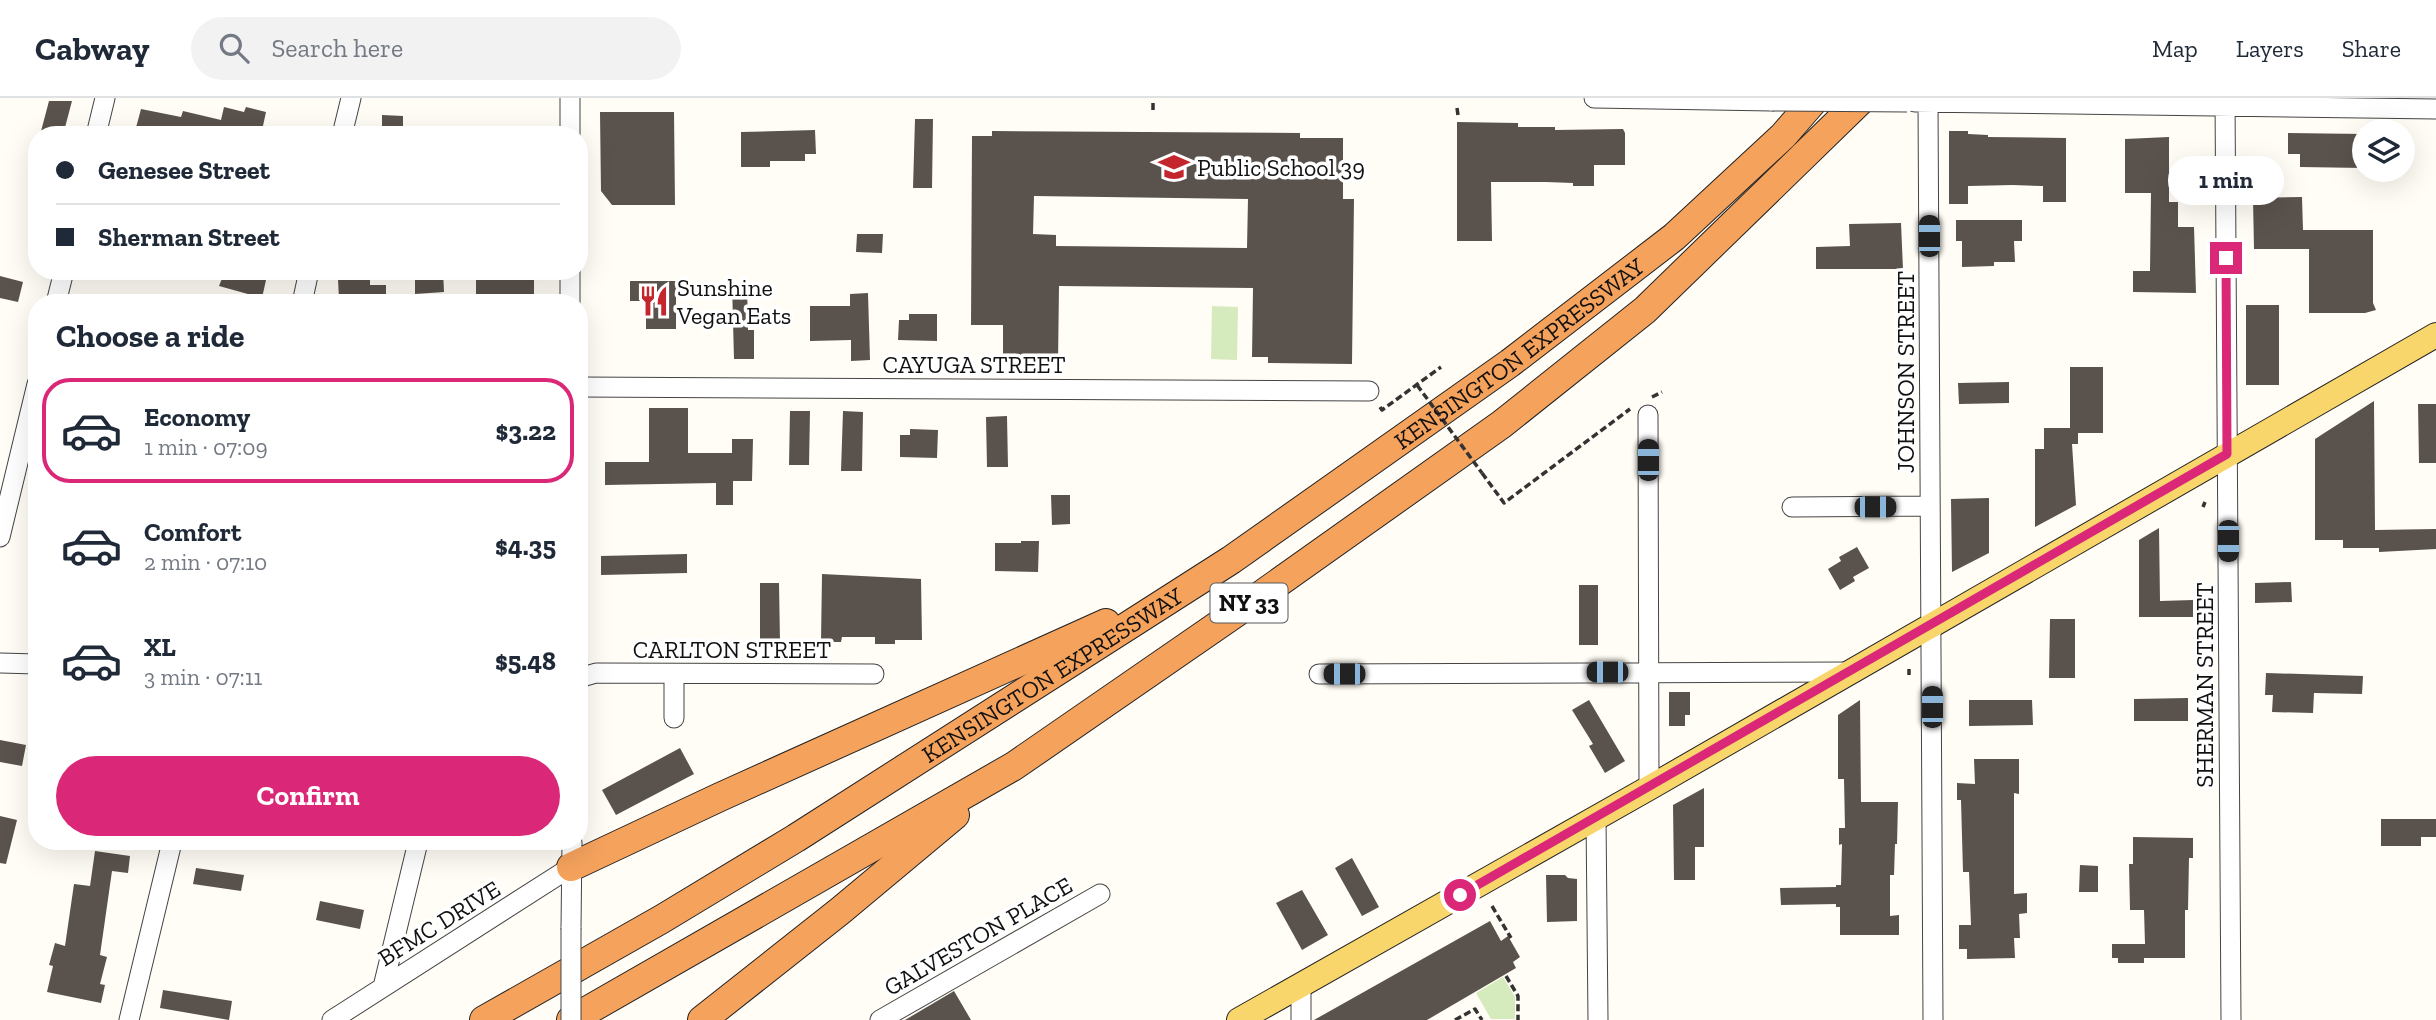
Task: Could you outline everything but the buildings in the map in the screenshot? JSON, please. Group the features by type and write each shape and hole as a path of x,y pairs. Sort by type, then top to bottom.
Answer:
{"highway":[{"name":"KENSINGTON EXPRESSWAY","path":"484,1020 662,919 796,838 1231,560 1510,363 1674,237 1783,136 1816,98"},
{"name":"KENSINGTON EXPRESSWAY","path":"571,1020 1014,766 1502,424 1645,310 1863,98"},
{"path":"588,848 720,797 1107,622 1231,560"},
{"path":"702,1020 840,911 1014,766"}],"main road":[{"path":"1239,1020 1649,788 2436,335"}],"street":[{"path":"98,126 105,98"},
{"path":"344,126 351,98"},
{"path":"570,98 570,126"},
{"path":"1594,98 2225,102 2436,109"},
{"name":"JOHNSON STREET","path":"1928,102 1933,1020"},
{"name":"SHERMAN STREET","path":"2225,102 2231,1020"},
{"name":"CAYUGA STREET","path":"588,387 1369,391"},
{"path":"1641,408 1649,672 1649,788"},
{"path":"0,537 28,421"},
{"path":"1792,507 1930,506"},
{"path":"0,663 28,664"},
{"path":"1320,674 1850,672"},
{"name":"CARLTON STREET","path":"588,673 874,674"},
{"path":"674,674 674,718"},
{"path":"1596,817 1598,1020"},
{"path":"129,1020 170,850"},
{"path":"383,987 416,850"},
{"path":"571,1020 572,854"},
{"name":"BFMC DRIVE","path":"332,1020 572,854"},
{"name":"GALVESTON PLACE","path":"880,1020 1100,894"},
{"path":"1300,986 1301,1020"}],"path":[{"path":"1153,103 1153,113"},
{"path":"1457,108 1458,115"},
{"path":"1382,410 1441,367"},
{"path":"1417,385 1504,503 1662,392"},
{"path":"1909,669 1909,675"},
{"path":"1492,906 1511,938"},
{"path":"1506,976 1518,996 1518,1020"},
{"path":"1455,1020 1475,1009 1482,1020"}],"green space":[{"path":"1212,306 1238,307 1237,360 1211,359"},
{"path":"1503,977 1515,997 1515,1019 1491,1019 1476,993"}],"place":[{"name":"Public School 39","path":"1174,167"},
{"name":"Sunshine Vegan Eats","path":"654,301"}],"route":[{"path":"1460,895 2227,454 2226,258"}]}
